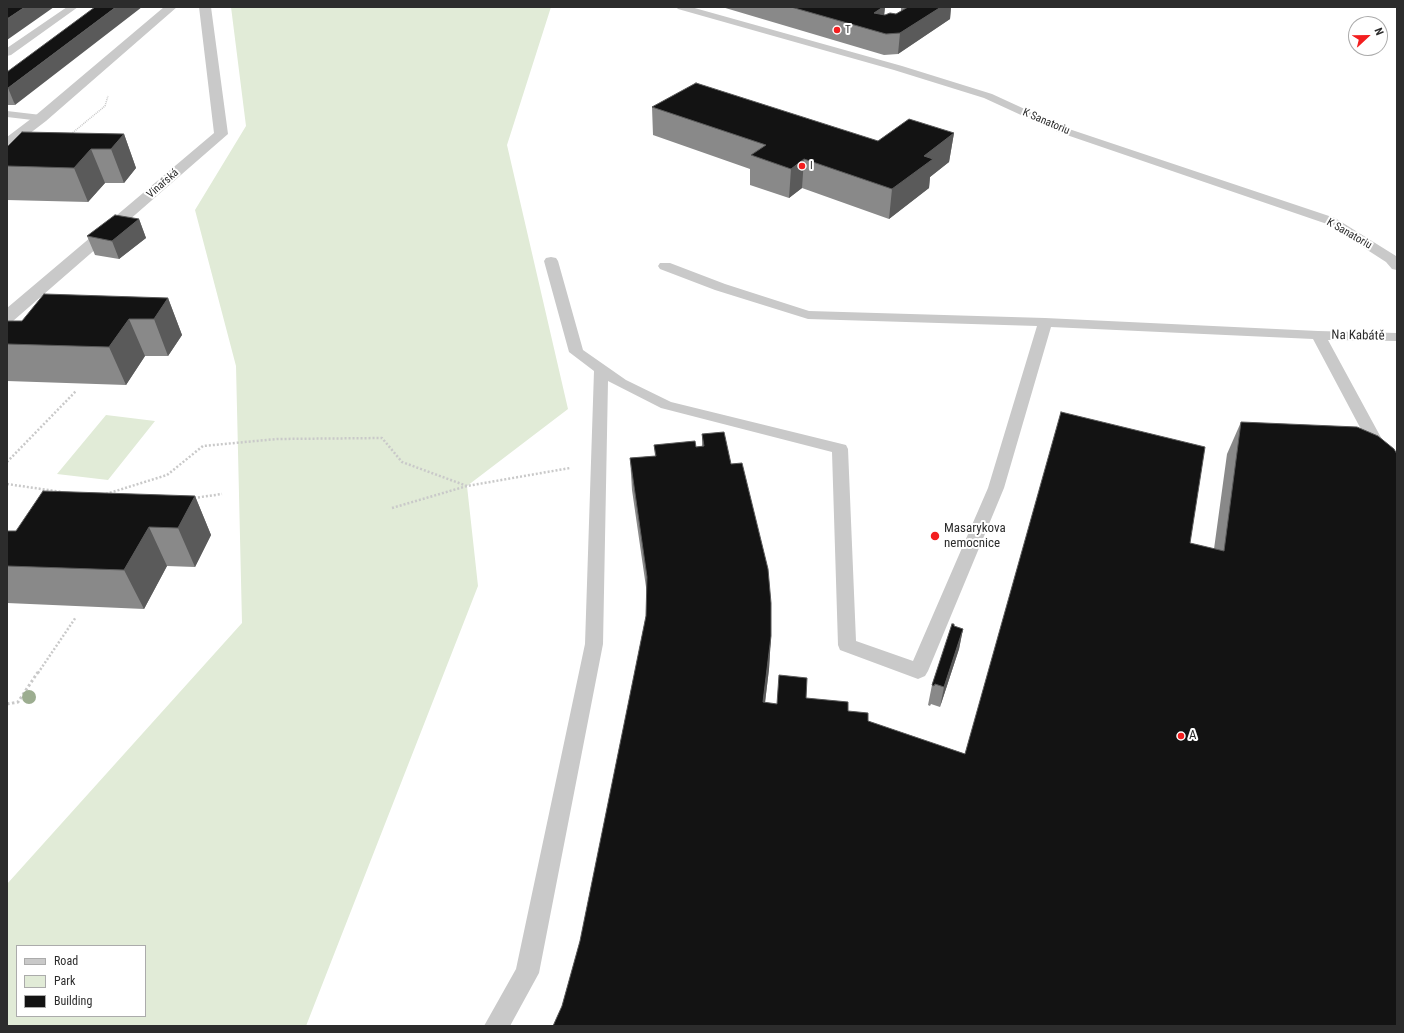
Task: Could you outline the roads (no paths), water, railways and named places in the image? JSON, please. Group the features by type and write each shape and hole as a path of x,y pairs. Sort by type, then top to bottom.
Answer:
{"street":[{"path":"7,144 41,118 171,7"},
{"name":"Vinařská","path":"7,317 221,134 205,7"}],"lane":[{"path":"8,53 73,7"},
{"name":"K Sanatoriu","path":"682,7 898,68 988,96 1062,130 1331,221 1391,259 1397,266"},
{"path":"8,53 23,52"},
{"path":"7,114 41,118"},
{"path":"551,261 576,352 621,383 666,405 840,449 847,645 918,671 996,488 1045,322"},
{"name":"Na Kabátě","path":"665,266 720,287 808,315 1045,322 1318,335 1397,337"},
{"path":"1318,335 1397,482"},
{"path":"496,1026 527,973 594,644 601,369"}],"place":[{"name":"T","path":"837,30"},
{"name":"I","path":"802,166"},
{"name":"Masarykova nemocnice","path":"935,536"},
{"name":"A","path":"1181,736"}]}
